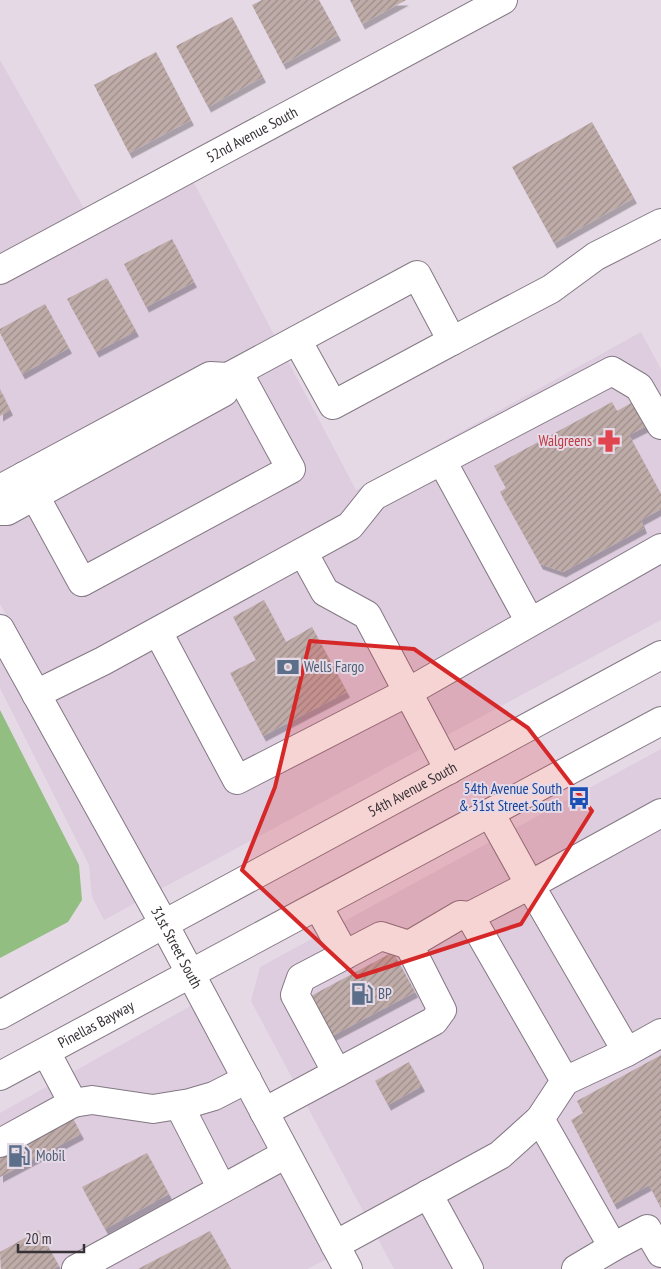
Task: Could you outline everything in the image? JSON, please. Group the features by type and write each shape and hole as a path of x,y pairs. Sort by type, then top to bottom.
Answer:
{"main road":[{"name":"52nd Avenue South","path":"0,270 503,0"},
{"path":"297,340 333,405 551,289 596,256 661,223"},
{"path":"0,489 30,486 224,392 233,375 417,275 452,341"},
{"path":"36,694 103,662 350,526 374,496 612,371 639,386 661,426"},
{"path":"30,486 82,582 291,469 233,375"},
{"path":"442,461 530,622"},
{"path":"0,512 7,511 30,486"},
{"path":"158,632 237,780 408,692 661,548"},
{"path":"303,552 326,592 367,616 449,770"},
{"name":"31st Street South","path":"0,628 191,974 341,1262"},
{"name":"54th Avenue South","path":"164,924 661,655"},
{"path":"191,974 661,720"},
{"path":"490,813 626,1052"},
{"path":"409,945 460,916 470,916 530,885 661,813"},
{"path":"318,906 345,955"},
{"path":"470,916 565,1081"},
{"path":"0,1015 164,924"},
{"path":"264,1112 337,1073 434,1021 442,1010 409,945 381,936 301,978 295,995 337,1073"},
{"name":"Pinellas Bayway","path":"0,1076 191,974"},
{"path":"341,1262 428,1194 500,1155 540,1119 565,1081 661,1033"},
{"path":"46,1052 73,1103"},
{"path":"0,1143 73,1103 92,1100 153,1109 190,1104 214,1096 247,1079"},
{"path":"179,1105 222,1189"},
{"path":"540,1119 613,1247"},
{"path":"76,1269 286,1154"},
{"path":"428,1194 469,1269"},
{"path":"576,1269 647,1230 661,1253"}],"highlighted area":[{"path":"310,641 414,649 528,728 592,811 521,924 357,977 242,870 275,787"}],"shaded area":[{"path":"0,60 85,210 0,255"},
{"path":"193,181 356,490 641,332 661,369 661,620 159,890 0,604 0,285"},
{"path":"0,653 139,901 104,920 92,897 89,865 0,688"},
{"path":"661,749 661,1269 394,1269 251,1001 260,967"},
{"path":"194,1004 329,1258 307,1269 0,1269 0,1113"}],"green space":[{"path":"0,710 79,865 82,900 68,922 0,958"}],"building":[{"path":"262,0 319,0 338,35 283,64 252,5"},
{"path":"350,0 406,0 362,24"},
{"path":"232,17 263,77 208,107 176,46"},
{"path":"156,52 191,120 129,153 94,85"},
{"path":"592,122 634,198 554,243 512,167"},
{"path":"172,239 194,282 146,307 124,264"},
{"path":"107,278 136,331 96,352 67,299"},
{"path":"45,304 69,348 22,374 0,333 0,329"},
{"path":"0,389 10,410 0,416"},
{"name":"Walgreens","path":"640,398 653,423 629,435 661,494 661,509 641,520 644,528 563,572 540,564 500,492 506,488 494,466 612,402 617,411"},
{"name":"Wells Fargo","path":"264,600 286,642 312,627 347,692 263,736 230,673 256,660 233,617"},
{"name":"BP","path":"393,952 415,992 330,1037 309,997"},
{"path":"661,1055 661,1208 649,1185 614,1204 571,1120 583,1113 577,1101"},
{"path":"409,1062 422,1086 388,1105 375,1081"},
{"path":"71,1115 81,1134 0,1177 0,1153"},
{"path":"147,1153 169,1194 105,1229 82,1187"},
{"path":"39,1230 59,1266 53,1269 1,1269 0,1252"},
{"path":"210,1231 231,1269 138,1269"}],"place":[{"name":"Walgreens","path":"609,441"},
{"name":"Wells Fargo","path":"288,667"},
{"name":"54th Avenue South & 31st Street South","path":"579,798"},
{"name":"BP","path":"362,994"},
{"name":"Mobil","path":"19,1156"}]}
